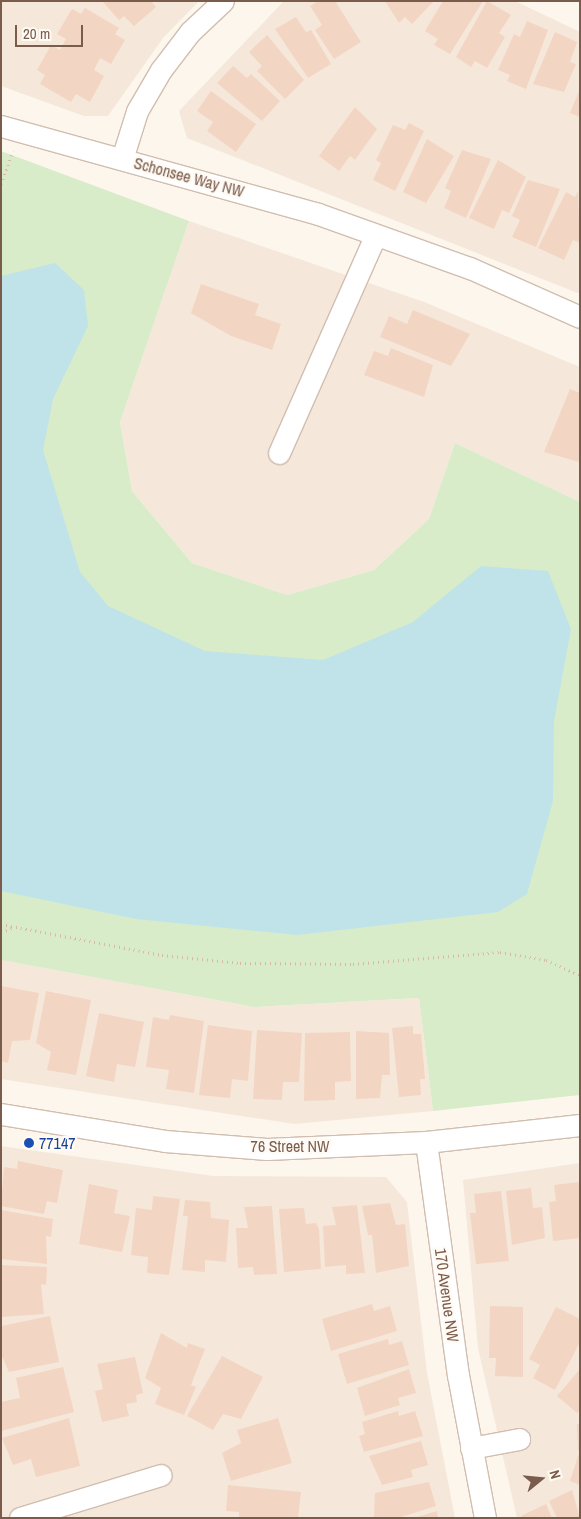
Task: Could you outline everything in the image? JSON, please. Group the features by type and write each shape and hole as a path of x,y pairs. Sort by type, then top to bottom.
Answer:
{"street":[{"path":"122,159 137,111 161,70 190,32 223,1"},
{"name":"Schonsee Way NW","path":"10,130 255,194 470,268 580,317"},
{"path":"279,452 375,236"},
{"name":"76 Street NW","path":"1,1114 166,1142 230,1146 426,1142 580,1125"},
{"name":"170 Avenue NW","path":"426,1142 470,1448 485,1518"},
{"path":"470,1448 519,1439"},
{"path":"20,1518 161,1475"}],"path":[{"path":"1,184 10,130"},
{"path":"1,924 162,955 240,963 353,964 500,952 546,960 580,975"},
{"path":"1,932 14,926"}],"shaded area":[{"path":"1,1 199,1 163,38 108,116 84,116 1,86"},
{"path":"284,1 515,1 580,32 580,294 187,138 179,111"},
{"path":"189,221 424,302 580,367 580,502 455,443 429,519 374,570 287,595 192,563 132,491 120,422"},
{"path":"1,960 254,1007 419,998 433,1111 294,1124 1,1079"},
{"path":"1,1146 214,1176 386,1177 407,1202 427,1373 455,1518 1,1518"},
{"path":"580,1163 580,1518 517,1518 478,1348 463,1180"}],"green space":[{"path":"1,151 189,221 120,422 132,491 192,563 287,595 374,570 429,519 455,443 580,502 580,1095 433,1111 419,998 254,1007 1,960"}],"water":[{"path":"55,263 84,290 88,326 53,399 43,450 80,572 108,606 205,651 323,660 413,622 481,566 548,571 571,629 554,721 553,801 527,894 498,912 297,935 136,919 1,891 1,276"}],"building":[{"path":"102,1 151,1 156,7 134,26 124,16 119,20"},
{"path":"318,1 335,1 361,42 334,59 315,30 322,25 310,6"},
{"path":"385,1 434,1 412,24 405,17 399,23"},
{"path":"443,1 483,1 450,54 434,45 438,39 425,31"},
{"path":"487,1 511,15 499,33 505,37 487,68 475,61 471,67 456,57"},
{"path":"85,8 119,28 115,34 125,40 111,64 100,58 94,70 104,76 90,102 76,94 71,102 40,84 45,75 37,70 51,45 60,50 66,39 57,34 72,9 81,14"},
{"path":"296,17 306,32 311,30 331,64 308,78 275,29"},
{"path":"527,21 548,30 526,89 507,81 510,75 498,70 514,34 520,37"},
{"path":"555,32 577,42 570,62 576,64 564,92 533,84"},
{"path":"267,35 304,80 285,99 257,71 262,66 249,52"},
{"path":"233,66 247,78 251,74 280,101 262,121 217,83"},
{"path":"580,89 580,117 570,113"},
{"path":"211,91 256,124 236,152 207,131 213,122 197,111"},
{"path":"355,107 377,129 355,160 350,156 339,171 319,156"},
{"path":"409,123 424,131 395,191 373,180 381,163 376,160 393,125 405,130"},
{"path":"427,139 454,156 426,203 403,192"},
{"path":"462,150 491,159 466,218 444,208 451,191 445,188"},
{"path":"498,160 526,177 509,213 502,210 494,229 469,218"},
{"path":"528,180 560,189 536,247 512,237 520,220 512,216"},
{"path":"578,191 580,243 573,240 564,260 538,248 566,192 575,197"},
{"path":"201,284 259,304 255,315 281,324 272,350 231,336 191,313"},
{"path":"413,310 470,334 451,366 380,337 389,316 407,324"},
{"path":"391,348 433,365 424,397 364,375 374,351 388,356"},
{"path":"570,389 580,393 579,462 544,452"},
{"path":"1,986 39,993 30,1040 12,1041 8,1063 1,1061"},
{"path":"46,991 91,1000 76,1075 47,1070 51,1052 36,1043"},
{"path":"99,1013 144,1022 135,1067 117,1064 114,1082 86,1076"},
{"path":"170,1015 204,1021 194,1093 166,1089 169,1070 146,1067 153,1017 169,1020"},
{"path":"208,1025 252,1031 248,1081 232,1079 230,1098 199,1095"},
{"path":"413,1026 413,1034 421,1034 425,1079 420,1079 421,1095 399,1097 392,1028"},
{"path":"257,1030 302,1033 299,1082 283,1082 282,1100 253,1099"},
{"path":"356,1031 389,1033 390,1075 382,1075 380,1098 356,1099"},
{"path":"350,1032 351,1081 335,1082 335,1100 304,1101 305,1033"},
{"path":"18,1161 63,1170 57,1203 47,1201 44,1214 1,1206 4,1167 17,1169"},
{"path":"579,1182 580,1238 553,1241 549,1202 556,1201 554,1185"},
{"path":"89,1184 118,1190 114,1213 130,1216 122,1252 79,1244"},
{"path":"531,1188 533,1208 542,1207 545,1238 512,1245 506,1191"},
{"path":"501,1191 509,1261 476,1264 470,1213 476,1213 474,1194"},
{"path":"153,1196 180,1199 169,1275 147,1273 148,1257 131,1255 136,1208 152,1210"},
{"path":"185,1200 210,1202 211,1218 229,1220 226,1262 205,1260 205,1272 182,1270 188,1216 183,1216"},
{"path":"390,1203 396,1225 405,1224 409,1266 376,1273 372,1235 368,1235 362,1206"},
{"path":"357,1205 365,1273 346,1274 346,1265 325,1267 323,1226 336,1225 332,1207"},
{"path":"272,1206 277,1274 254,1275 253,1267 238,1268 236,1228 248,1228 244,1207"},
{"path":"304,1208 306,1224 316,1223 319,1229 321,1269 284,1272 279,1209"},
{"path":"1,1210 53,1219 51,1237 46,1236 47,1264 1,1259"},
{"path":"1,1265 47,1267 46,1285 41,1284 44,1314 1,1317"},
{"path":"372,1304 374,1311 390,1306 397,1331 331,1351 322,1319"},
{"path":"490,1306 523,1307 523,1377 495,1376 496,1358 489,1358"},
{"path":"556,1307 580,1319 580,1342 555,1390 533,1378 540,1365 529,1359"},
{"path":"50,1316 59,1362 9,1372 1,1354 1,1326"},
{"path":"161,1333 187,1348 188,1343 205,1349 191,1385 196,1387 184,1415 155,1404 161,1388 145,1378"},
{"path":"388,1339 389,1345 402,1341 409,1365 347,1384 338,1354"},
{"path":"222,1356 263,1377 241,1419 223,1414 213,1430 187,1416"},
{"path":"135,1357 143,1393 136,1395 137,1402 126,1404 129,1416 102,1422 95,1391 103,1389 97,1364"},
{"path":"63,1367 74,1412 1,1431 1,1402 20,1398 16,1378"},
{"path":"409,1369 416,1393 398,1398 400,1405 365,1416 357,1388"},
{"path":"580,1369 580,1410 577,1413 557,1396"},
{"path":"398,1411 399,1416 415,1411 423,1436 364,1452 359,1436 365,1434 362,1422"},
{"path":"69,1418 80,1466 36,1477 31,1459 13,1465 2,1438"},
{"path":"278,1418 292,1463 231,1481 222,1453 241,1443 237,1430"},
{"path":"577,1424 580,1424 580,1451 578,1451"},
{"path":"421,1441 428,1465 411,1470 413,1477 382,1485 369,1456"},
{"path":"580,1453 580,1485 570,1481"},
{"path":"429,1482 436,1506 398,1518 374,1518 375,1493"},
{"path":"228,1485 301,1492 298,1518 239,1518 239,1512 226,1511"},
{"path":"572,1490 580,1518 557,1518 549,1501"},
{"path":"546,1504 552,1518 522,1518 521,1516"},
{"path":"437,1511 438,1518 417,1518 417,1517"}],"place":[{"name":"77147","path":"29,1143"}]}
